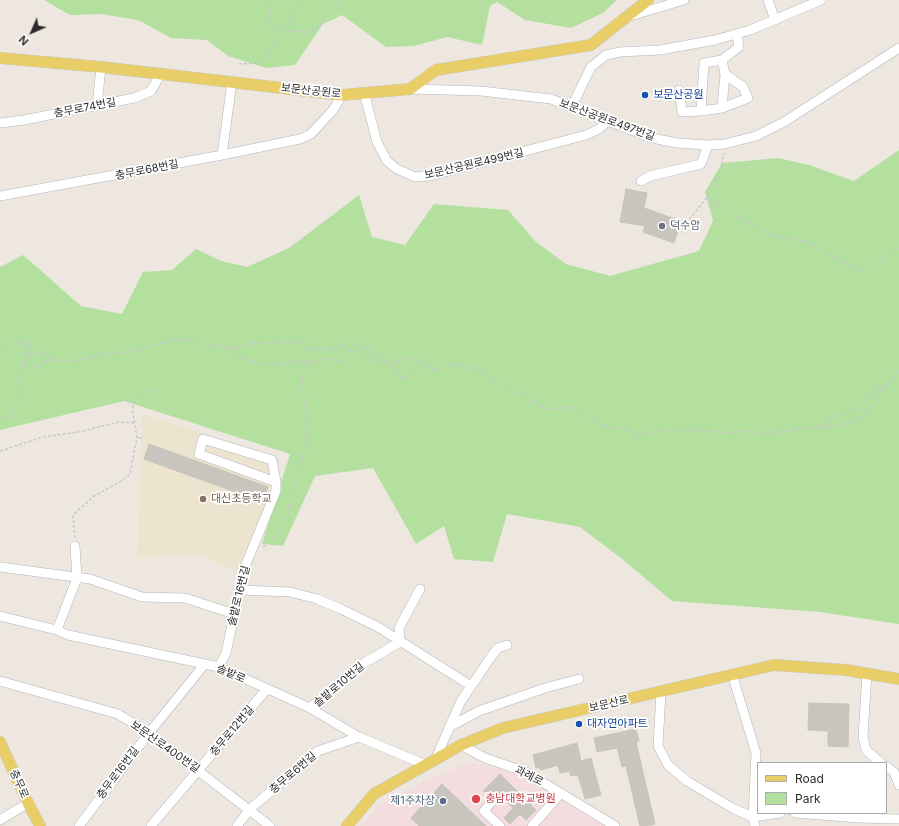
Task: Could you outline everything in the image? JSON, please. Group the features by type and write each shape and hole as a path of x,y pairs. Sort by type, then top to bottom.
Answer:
{"main road":[{"path":"410,89 436,70 592,45 648,0"},
{"name":"보문산공원로","path":"0,58 101,67 342,95 410,89"},
{"name":"보문산로","path":"347,826 374,794 461,745 503,728 774,665 846,670 899,678"},
{"name":"충무로","path":"1,749 40,826"}],"street":[{"path":"628,16 684,0"},
{"path":"768,0 776,20"},
{"path":"572,106 591,67 606,55 620,52 660,50 737,34 776,20 821,0"},
{"path":"701,111 704,63 722,60 739,47 737,34"},
{"name":"보문산공원로497번길","path":"410,89 481,91 550,99 609,120 652,138 676,143 708,145 725,144 756,136 784,122 899,48"},
{"path":"722,60 725,74 722,108"},
{"path":"97,106 101,67"},
{"path":"679,90 682,112 722,108 748,98 743,87 725,74"},
{"name":"충무로74번길","path":"0,123 24,120 134,98 151,91 160,75"},
{"path":"222,155 232,82"},
{"name":"보문산공원로499번길","path":"364,92 377,142 387,161 397,169 415,177 430,176 586,135 599,129 609,120"},
{"name":"충무로68번길","path":"0,196 222,155 300,138 311,134 333,110 342,95"},
{"path":"641,180 650,176 701,164 708,145"},
{"path":"204,439 272,460 276,482 199,454 204,439"},
{"name":"솔밭로16번길","path":"218,667 226,653 244,569 276,492 276,482"},
{"path":"58,630 77,578 75,546"},
{"path":"0,567 90,580 142,597 184,598 234,614"},
{"path":"400,642 399,628 420,589"},
{"path":"240,590 290,592 317,599 378,627 471,686"},
{"name":"솔밭로","path":"0,616 58,630 68,635 160,653 204,665 218,667 266,690 310,708 360,737 431,762"},
{"name":"솔밭로10번길","path":"310,708 359,666 400,642"},
{"path":"431,762 461,701 498,648 507,645"},
{"name":"충무로16번길","path":"79,826 149,733 204,665"},
{"path":"867,673 863,738 866,750 880,762"},
{"path":"732,674 756,753 753,817 756,826"},
{"path":"449,726 479,711 545,688 578,679"},
{"name":"보문산로400번길","path":"0,681 118,714 149,733 250,809 270,826"},
{"name":"충무로12번길","path":"151,826 266,690"},
{"path":"660,692 658,746 668,765 686,781 734,809 753,817 773,814"},
{"name":"충무로6번길","path":"237,826 250,809 318,751 360,737"},
{"name":"과례로","path":"461,745 485,758 526,772 615,826"},
{"path":"887,767 894,772 899,785"},
{"path":"532,826 561,793"},
{"path":"493,800 484,810 500,826"},
{"path":"0,820 28,803"},
{"path":"803,814 878,822 899,819"}],"path":[{"path":"272,0 272,10 268,22 269,25 285,31 314,31 339,0"},
{"path":"239,64 262,61 285,31 300,0"},
{"path":"685,233 685,224 708,196 718,180 724,157 725,144"},
{"path":"708,196 709,200 766,233 810,243 839,261 860,271 872,267 890,252 899,248"},
{"path":"23,364 29,369 35,368 48,360 73,361 106,354 142,350 173,339 195,340 208,346 232,348 255,343 282,344 295,342 304,343 306,349 314,348 327,350 342,344 357,344 366,347 390,364 397,374 404,378 416,373 423,364"},
{"path":"0,354 9,345 22,341 31,347 32,354"},
{"path":"27,343 22,349 23,353 29,355 42,352 54,360"},
{"path":"232,348 241,358 271,365 308,360 319,361 328,359 343,361 345,352 352,350 368,358 390,364 414,357 434,370 458,364 470,367 489,380 523,395 542,407 550,409 570,407 583,413 600,425 629,430 639,436 663,430 687,429 730,433 748,431 764,434 798,429 838,426 863,416 874,403 880,391 889,384 899,371"},
{"path":"0,418 11,417 16,404 22,395 18,375 29,355"},
{"path":"250,556 273,540 282,528 288,515 300,463 306,446 307,433 302,376 308,360"},
{"path":"816,428 858,408 875,387 889,384"},
{"path":"75,546 73,515 94,496 124,480 130,474 137,438 132,406 135,398 155,390"},
{"path":"0,451 43,437 79,432 120,422 134,423"},
{"path":"137,438 142,438"}],"shaded area":[{"name":"대신초등학교","path":"142,413 279,458 255,541 238,572 197,555 137,558"},
{"name":"충남대학교병원","path":"470,762 524,775 606,826 360,826 379,805 428,780"}],"green space":[{"path":"44,0 617,0 603,13 571,28 525,20 497,2 490,6 482,45 447,37 414,46 386,47 342,15 323,24 295,65 266,68 228,56 207,40 171,38 138,20 101,14 70,15"},
{"path":"899,150 899,624 820,612 672,601 622,559 580,527 507,514 493,562 454,559 444,526 416,544 373,468 315,476 283,546 262,544 290,454 124,401 0,430 0,267 23,255 81,306 122,314 143,272 172,270 196,249 221,261 247,267 289,248 359,195 372,237 405,245 434,204 508,210 536,242 566,264 610,276 699,251 713,221 705,192 722,163 778,158 809,165 854,181"}],"building":[{"path":"626,189 647,193 644,208 681,221 674,243 643,232 645,226 620,222"},
{"path":"149,444 268,487 263,502 144,459"},
{"path":"809,703 849,704 848,747 828,746 828,731 808,730"},
{"path":"636,729 639,741 636,742 655,824 647,826 640,826 626,766 622,767 617,748 597,752 594,738"},
{"path":"577,743 581,761 591,758 601,795 585,799 578,775 571,776 569,771 560,773 558,765 541,770 539,767 536,768 533,755"},
{"path":"500,774 536,810 526,820 520,814 510,824 504,818 513,808 499,794 483,791"},
{"name":"제1주차장","path":"442,784 486,826 419,826 411,818"}],"place":[{"name":"보문산공원","path":"645,95"},
{"name":"덕수암","path":"662,226"},
{"name":"대신초등학교","path":"203,499"},
{"name":"대자연아파트","path":"579,724"},
{"name":"충남대학교병원","path":"476,799"},
{"name":"제1주차장","path":"443,801"}]}
